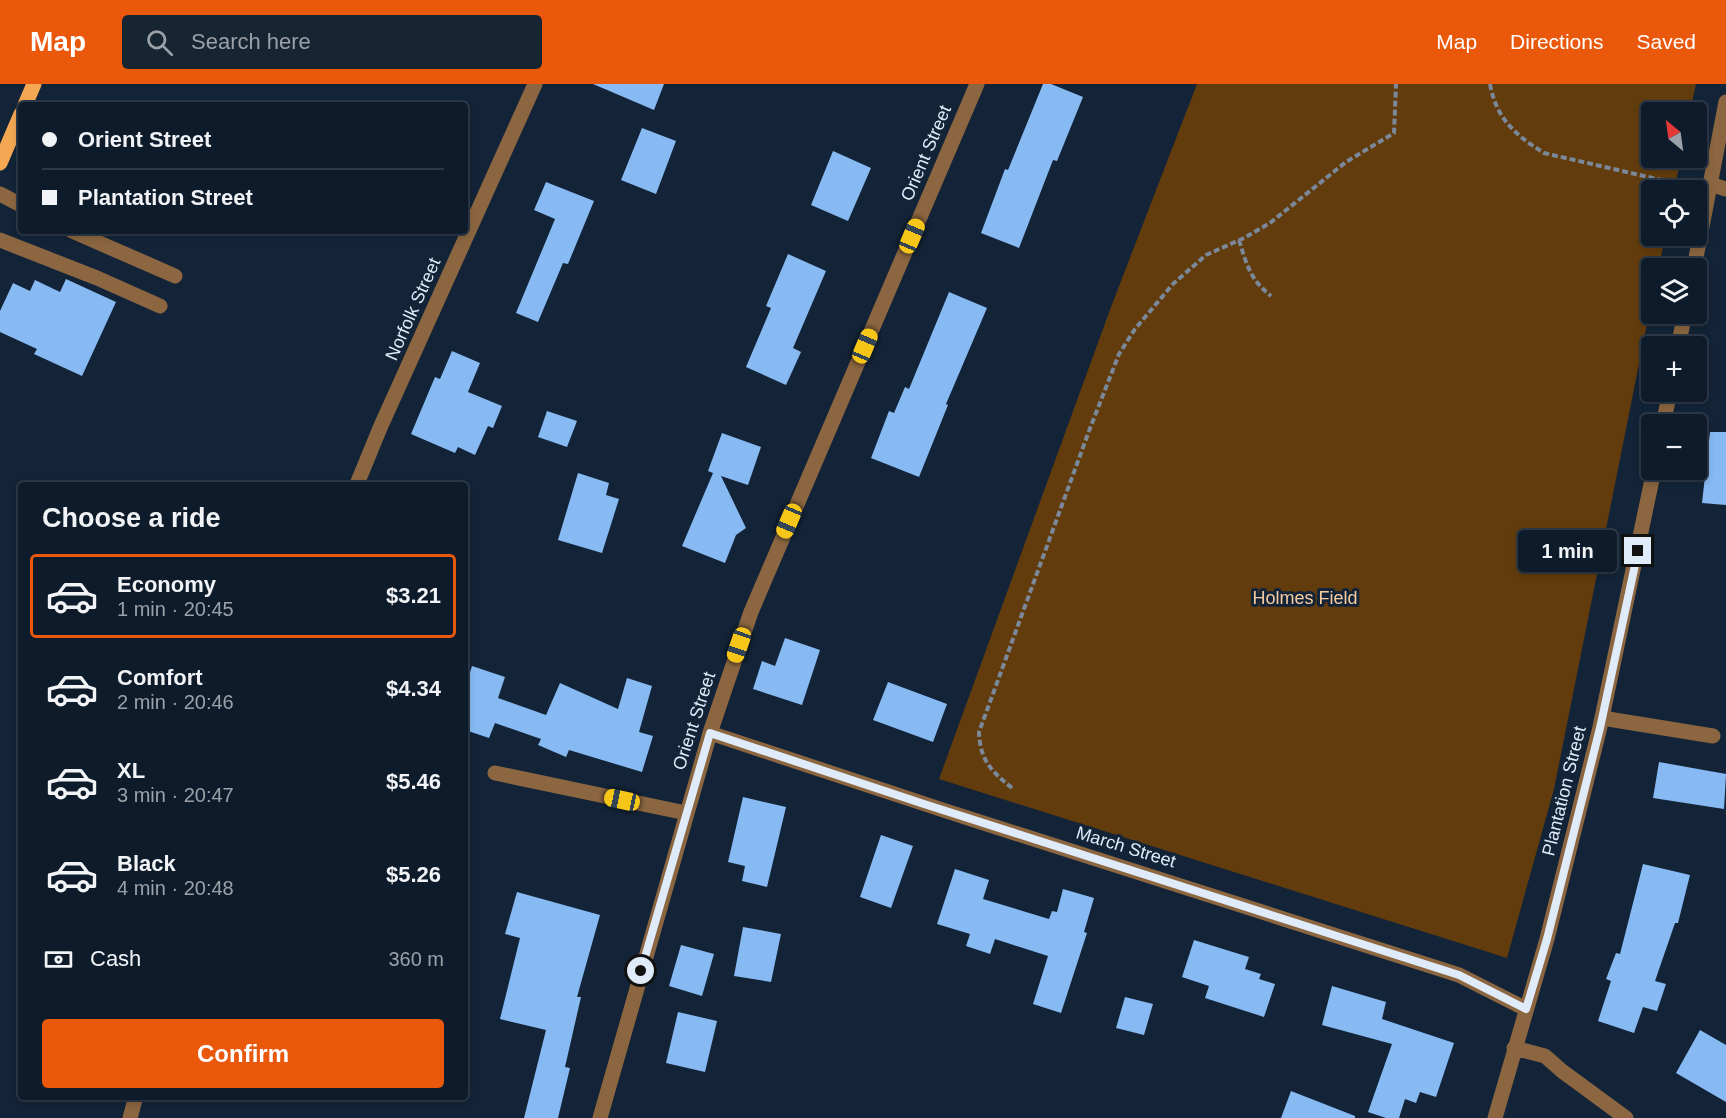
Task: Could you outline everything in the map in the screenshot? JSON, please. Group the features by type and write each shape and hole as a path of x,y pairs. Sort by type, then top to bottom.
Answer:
{"main road":[{"path":"26,102 34,84"},
{"path":"0,163 18,121"}],"street":[{"name":"Norfolk Street","path":"468,233 535,84"},
{"name":"Orient Street","path":"600,1118 686,813 751,612 977,84"},
{"path":"1696,258 1726,102"},
{"path":"1710,184 1726,189"},
{"path":"0,194 18,203"},
{"path":"79,234 175,276"},
{"name":"Norfolk Street","path":"358,482 467,234"},
{"path":"0,240 97,278 160,306"},
{"name":"Plantation Street","path":"1495,1118 1547,939 1602,718 1652,480"},
{"path":"1602,718 1713,736"},
{"name":"March Street","path":"710,733 1459,975 1526,1009"},
{"path":"495,773 686,813"},
{"path":"1514,1048 1545,1056 1626,1118"},
{"path":"130,1118 135,1100"}],"path":[{"path":"1012,788 994,774 985,759 980,747 979,732 1119,354 1135,329 1173,284 1206,255 1270,223 1346,162 1394,133 1396,84"},
{"path":"1490,84 1492,96 1504,122 1527,143 1544,153 1661,180"},
{"path":"1239,240 1247,265 1257,284 1271,296"}],"green space":[{"name":"Holmes Field","path":"1197,84 1696,84 1692,102 1641,102 1641,168 1679,168 1676,180 1641,180 1641,246 1663,246 1661,258 1641,258 1641,324 1647,324 1645,336 1641,336 1641,354 1554,789 1507,958 939,779 1111,307"}],"building":[{"path":"593,84 664,84 654,110"},
{"path":"1043,84 1051,84 1083,97 1057,161 1053,160 1019,248 981,233 1005,169 1008,170"},
{"path":"642,128 676,141 656,194 621,180"},
{"path":"833,151 871,168 848,221 811,205"},
{"path":"546,182 594,201 568,264 563,263 538,322 516,313 555,219 534,210"},
{"path":"788,254 826,271 793,348 801,352 786,385 746,367 771,308 766,306"},
{"path":"66,279 116,302 82,376 34,354 37,349 0,332 0,311 13,283 30,291 35,280 60,292"},
{"path":"949,292 987,308 946,404 948,405 919,477 871,458 889,411 894,413 905,387 909,389"},
{"path":"452,351 480,363 468,392 502,406 493,428 488,426 475,455 458,447 455,453 411,434 435,377 440,379"},
{"path":"547,411 577,421 567,447 538,437"},
{"path":"1710,432 1726,432 1726,505 1702,503 1705,480 1707,480"},
{"path":"722,433 761,447 748,485 721,476 746,528 736,535 725,563 682,546 713,473 708,471"},
{"path":"578,473 609,483 606,495 619,499 602,553 558,540"},
{"path":"785,638 820,650 802,705 753,689 762,661 775,666"},
{"path":"472,666 505,677 498,698 546,715 560,683 618,709 627,678 652,686 639,732 653,736 642,772 569,750 566,757 538,745 541,739 495,723 489,738 468,731 468,679"},
{"path":"888,682 947,704 933,742 873,720"},
{"path":"1659,762 1726,774 1724,809 1653,798"},
{"path":"743,797 786,807 767,887 742,881 745,866 728,862"},
{"path":"881,835 913,846 891,908 860,897"},
{"path":"1643,864 1690,875 1678,923 1675,923 1655,981 1666,984 1657,1011 1643,1007 1634,1033 1598,1021 1611,981 1606,979 1616,953 1620,954"},
{"path":"955,869 989,880 983,899 1049,919 1052,911 1057,912 1063,889 1094,898 1084,932 1087,933 1061,1013 1033,1004 1048,956 995,939 990,954 966,946 970,934 937,924"},
{"path":"517,892 600,915 577,997 581,997 565,1067 570,1068 558,1118 524,1118 546,1030 500,1019 520,938 505,934"},
{"path":"743,927 781,934 771,982 734,976"},
{"path":"1194,940 1249,957 1245,969 1261,974 1259,979 1275,984 1264,1017 1205,998 1209,986 1182,977"},
{"path":"681,945 714,954 702,996 669,986"},
{"path":"1332,986 1386,1002 1382,1019 1454,1043 1436,1097 1420,1092 1416,1103 1405,1099 1399,1118 1386,1118 1368,1112 1392,1044 1322,1025"},
{"path":"1125,997 1153,1004 1144,1035 1116,1028"},
{"path":"678,1012 717,1021 705,1072 666,1063"},
{"path":"1700,1030 1726,1045 1726,1102 1676,1073"},
{"path":"1291,1091 1355,1116 1355,1118 1281,1118"}],"route":[{"path":"641,971 710,733 1459,975 1526,1009 1547,939 1600,728 1638,551"}]}
